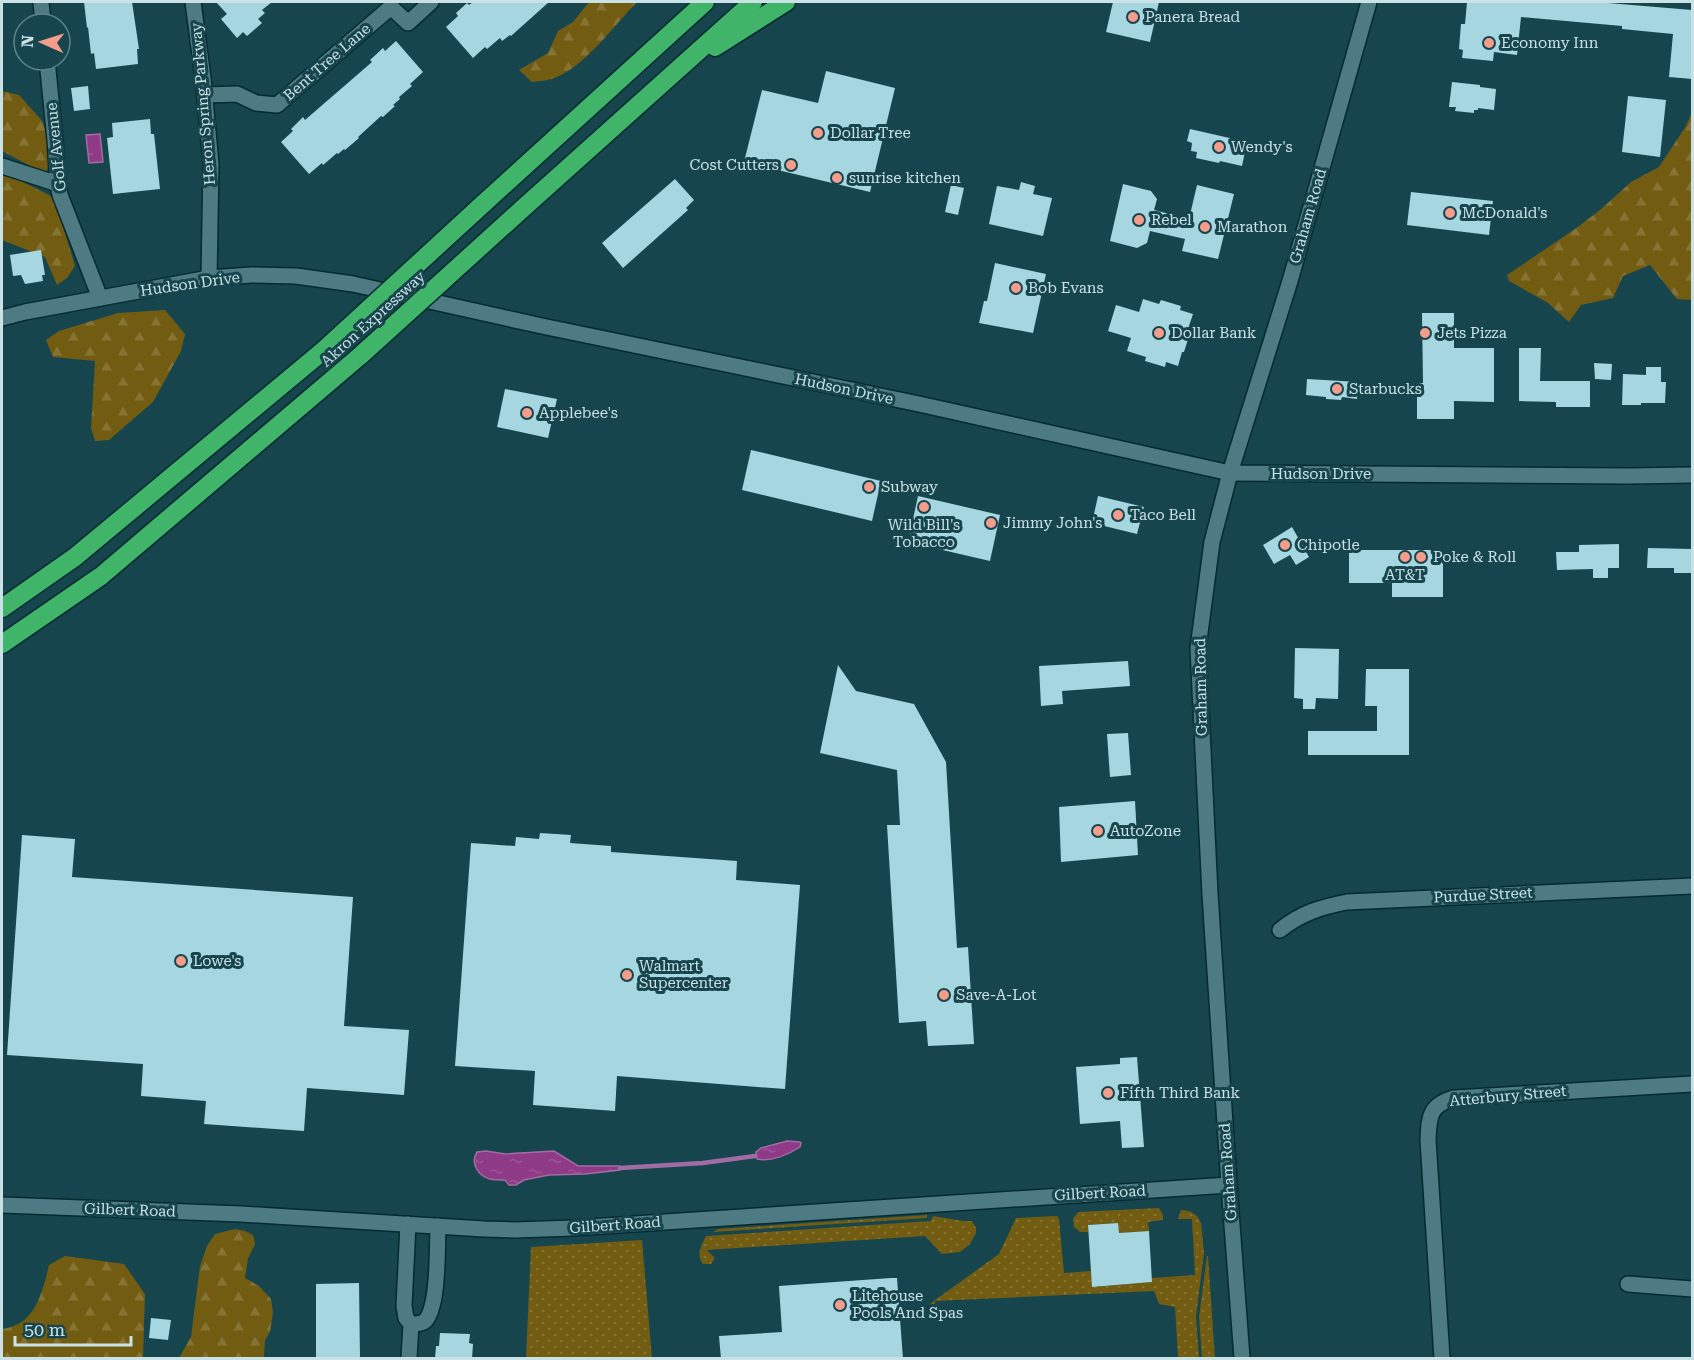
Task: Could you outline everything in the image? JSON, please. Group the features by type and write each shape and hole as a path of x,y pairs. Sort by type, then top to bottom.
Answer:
{"highway":[{"name":"Akron Expressway","path":"2,608 75,557 324,350 705,2"},
{"name":"Akron Expressway","path":"2,645 101,576 361,355 753,2"},
{"path":"666,80 786,2"}],"street":[{"name":"Heron Spring Parkway","path":"193,2 212,164 209,278"},
{"name":"Bent Tree Lane","path":"205,95 237,94 256,103 277,105 391,7 408,23 431,2"},
{"name":"Graham Road","path":"1242,1359 1228,1185 1198,648 1212,542 1230,473 1290,281 1370,2"},
{"name":"Golf Avenue","path":"48,72 60,195 100,298"},
{"path":"2,166 58,184"},
{"name":"Hudson Drive","path":"2,318 209,278 251,275 296,276 337,281 919,404 1230,473 1629,477 1692,475"},
{"name":"Purdue Street","path":"1280,930 1292,920 1320,907 1347,902 1692,886"},
{"name":"Atterbury Street","path":"1442,1359 1428,1140 1430,1115 1436,1107 1454,1098 1692,1084"},
{"name":"Gilbert Road","path":"2,1205 241,1214 515,1230 1228,1185"},
{"path":"408,1224 404,1306 406,1318 411,1324 409,1359"},
{"path":"411,1324 420,1324 424,1321 433,1306 438,1226"},
{"path":"1628,1284 1692,1289"}],"green space":[{"path":"589,2 637,2 597,46 575,66 551,79 532,82 519,70 548,53 558,31 573,22"},
{"path":"2,91 19,95 43,122 50,150 47,172 36,169 2,151"},
{"path":"1692,112 1692,300 1677,299 1650,265 1623,276 1613,298 1581,305 1569,322 1548,303 1509,281 1507,275 1575,229 1631,182 1659,167 1686,126"},
{"path":"2,174 51,196 75,266 67,278 57,285 45,257 2,240"},
{"path":"165,310 185,334 181,351 153,402 109,440 95,441 91,428 95,361 53,357 46,340 59,331 118,313"},
{"path":"1159,1208 1163,1220 1148,1222 1149,1231 1119,1233 1118,1223 1088,1225 1088,1232 1080,1232 1074,1227 1073,1219 1078,1212"},
{"path":"1181,1210 1189,1211 1197,1216 1201,1223 1204,1253 1196,1316 1199,1358 1178,1358 1175,1307 1159,1304 1154,1291 935,1301 936,1313 929,1314 931,1303 999,1254 1016,1218 1057,1216 1064,1273 1091,1271 1093,1287 1152,1282 1152,1278 1195,1275 1192,1219 1178,1219"},
{"path":"927,1215 927,1218 713,1232 718,1229"},
{"path":"933,1216 972,1221 976,1233 970,1244 960,1252 942,1254 925,1236 707,1250 715,1258 711,1264 703,1264 700,1257 706,1236 931,1221"},
{"path":"235,1229 253,1235 255,1244 248,1258 245,1278 259,1286 271,1299 273,1312 270,1332 265,1340 264,1358 179,1358 191,1337 200,1266 207,1246 215,1234"},
{"path":"642,1240 652,1358 526,1358 531,1247"},
{"path":"65,1256 124,1264 145,1294 143,1358 2,1358 2,1329 13,1326 30,1315 40,1297 49,1265"},
{"path":"1207,1256 1215,1358 1202,1358 1199,1317"}],"water":[{"path":"100,134 103,162 89,163 86,135"},
{"path":"787,1141 800,1142 800,1147 779,1157 768,1160 757,1159 756,1152 761,1148"},
{"path":"554,1151 578,1166 620,1166 620,1170 549,1175 509,1185 505,1180 490,1179 482,1175 476,1168 474,1160 477,1152 505,1154"}],"building":[{"path":"84,2 132,2 139,49 137,49 138,64 96,69 94,53 91,54"},
{"path":"216,2 272,2 262,10 265,13 258,19 262,23 247,36 243,32 237,38 221,19 227,14"},
{"path":"473,2 549,2 511,36 502,41 500,38 473,58 446,27 458,16 456,13 467,3 469,5"},
{"name":"Panera Bread","path":"1113,2 1159,2 1150,42 1106,32"},
{"name":"Economy Inn","path":"1467,2 1596,2 1692,10 1692,79 1669,77 1673,34 1622,29 1622,26 1521,17 1517,55 1494,52 1493,61 1462,58 1463,50 1459,49 1461,24 1465,24"},
{"path":"396,41 423,72 383,117 381,116 345,150 337,153 323,165 322,163 309,174 281,142 303,117 305,120 372,62 370,60 383,48 385,51"},
{"name":"Dollar Tree","path":"826,71 895,88 870,192 744,162 762,90 818,103"},
{"path":"1452,82 1496,89 1494,110 1478,108 1474,110 1474,113 1455,111 1456,107 1449,107"},
{"path":"88,86 90,109 74,111 71,88"},
{"path":"1628,96 1666,100 1660,157 1622,152"},
{"path":"150,119 151,134 154,134 160,189 113,194 107,138 113,137 112,123"},
{"name":"Wendy's","path":"1190,129 1247,142 1242,166 1196,158 1197,152 1191,151 1192,143 1187,141"},
{"path":"675,179 694,200 686,208 688,210 623,268 602,243"},
{"path":"1021,182 1035,186 1033,194 1052,198 1043,236 989,224 997,186 1019,190"},
{"path":"1123,184 1151,191 1157,199 1154,210 1189,219 1197,185 1234,194 1218,259 1182,251 1185,239 1150,231 1147,243 1137,248 1110,241"},
{"path":"951,185 964,188 958,215 945,212"},
{"name":"McDonald's","path":"1411,192 1493,201 1489,235 1407,225"},
{"path":"41,250 45,275 42,275 43,281 25,284 21,275 13,276 10,255"},
{"name":"Bob Evans","path":"995,263 1046,274 1033,333 979,323 984,301 987,301"},
{"path":"1143,299 1159,304 1161,300 1181,306 1180,310 1193,314 1187,332 1190,333 1178,366 1166,362 1165,367 1145,361 1146,357 1127,351 1131,338 1108,331 1116,305 1139,312"},
{"path":"1422,313 1454,313 1454,348 1494,348 1494,402 1454,401 1454,419 1417,419 1417,383 1423,383"},
{"path":"1519,348 1541,348 1540,381 1590,381 1590,407 1556,407 1556,402 1519,401"},
{"path":"1594,363 1612,364 1611,380 1595,379"},
{"path":"1646,367 1661,367 1661,382 1666,382 1665,403 1622,405 1623,374 1646,375"},
{"path":"1307,379 1358,382 1357,399 1342,397 1341,400 1326,399 1326,397 1306,395"},
{"name":"Applebee's","path":"505,389 557,399 548,438 497,427"},
{"path":"751,450 881,481 872,521 742,490"},
{"path":"918,496 1000,515 990,561 908,542"},
{"name":"Taco Bell","path":"1098,496 1144,507 1137,534 1092,523"},
{"path":"1292,527 1309,557 1296,565 1290,555 1274,564 1263,545"},
{"path":"1619,544 1619,568 1608,568 1608,578 1593,578 1593,569 1557,570 1556,552 1579,552 1579,545"},
{"path":"1648,548 1692,549 1692,573 1674,573 1674,568 1647,568"},
{"path":"1349,550 1443,550 1443,597 1392,597 1392,583 1349,583"},
{"path":"1295,648 1339,649 1338,699 1316,698 1315,709 1303,709 1303,699 1294,698"},
{"path":"1128,661 1130,686 1062,691 1063,704 1041,706 1039,666"},
{"path":"838,665 856,691 914,704 946,762 957,948 968,947 974,1044 928,1046 926,1021 899,1023 887,825 900,825 897,770 820,753"},
{"path":"1366,669 1409,669 1409,755 1308,755 1308,731 1377,731 1377,706 1365,706"},
{"path":"1128,733 1131,775 1110,777 1107,734"},
{"name":"AutoZone","path":"1135,801 1138,855 1061,862 1059,807"},
{"name":"Walmart Supercenter","path":"540,833 571,835 570,843 611,846 611,852 737,861 736,880 800,885 785,1089 617,1076 615,1111 533,1105 535,1071 455,1066 471,843 515,846 516,837 539,839"},
{"name":"Lowe's","path":"22,835 75,839 72,877 353,897 344,1026 409,1030 404,1095 307,1088 304,1131 204,1124 206,1101 141,1096 143,1064 7,1055"},
{"path":"1137,1057 1144,1147 1122,1148 1120,1121 1080,1124 1076,1067 1120,1064 1120,1058"},
{"path":"1118,1223 1119,1233 1149,1231 1152,1282 1092,1287 1088,1225"},
{"path":"897,1278 903,1359 721,1359 719,1336 782,1332 779,1286"},
{"path":"359,1283 360,1359 316,1359 316,1284"},
{"path":"151,1318 171,1320 168,1340 149,1338"},
{"path":"440,1333 470,1334 469,1343 473,1344 472,1359 435,1359"}],"waterway":[{"path":"620,1168 703,1163 755,1156"}],"place":[{"name":"Panera Bread","path":"1133,17"},
{"name":"Economy Inn","path":"1489,43"},
{"name":"Dollar Tree","path":"818,133"},
{"name":"Wendy's","path":"1219,147"},
{"name":"Cost Cutters","path":"791,165"},
{"name":"sunrise kitchen","path":"837,178"},
{"name":"McDonald's","path":"1450,213"},
{"name":"Rebel","path":"1139,220"},
{"name":"Marathon","path":"1205,227"},
{"name":"Bob Evans","path":"1016,288"},
{"name":"Dollar Bank","path":"1159,333"},
{"name":"Jets Pizza","path":"1425,333"},
{"name":"Starbucks","path":"1337,389"},
{"name":"Applebee's","path":"527,413"},
{"name":"Subway","path":"869,487"},
{"name":"Wild Bill's Tobacco","path":"924,507"},
{"name":"Taco Bell","path":"1118,515"},
{"name":"Jimmy John's","path":"991,523"},
{"name":"Chipotle","path":"1285,545"},
{"name":"AT&T","path":"1405,557"},
{"name":"Poke & Roll","path":"1421,557"},
{"name":"AutoZone","path":"1098,831"},
{"name":"Lowe's","path":"181,961"},
{"name":"Walmart Supercenter","path":"627,975"},
{"name":"Save-A-Lot","path":"944,995"},
{"name":"Fifth Third Bank","path":"1108,1093"},
{"name":"Litehouse Pools And Spas","path":"840,1305"}]}
